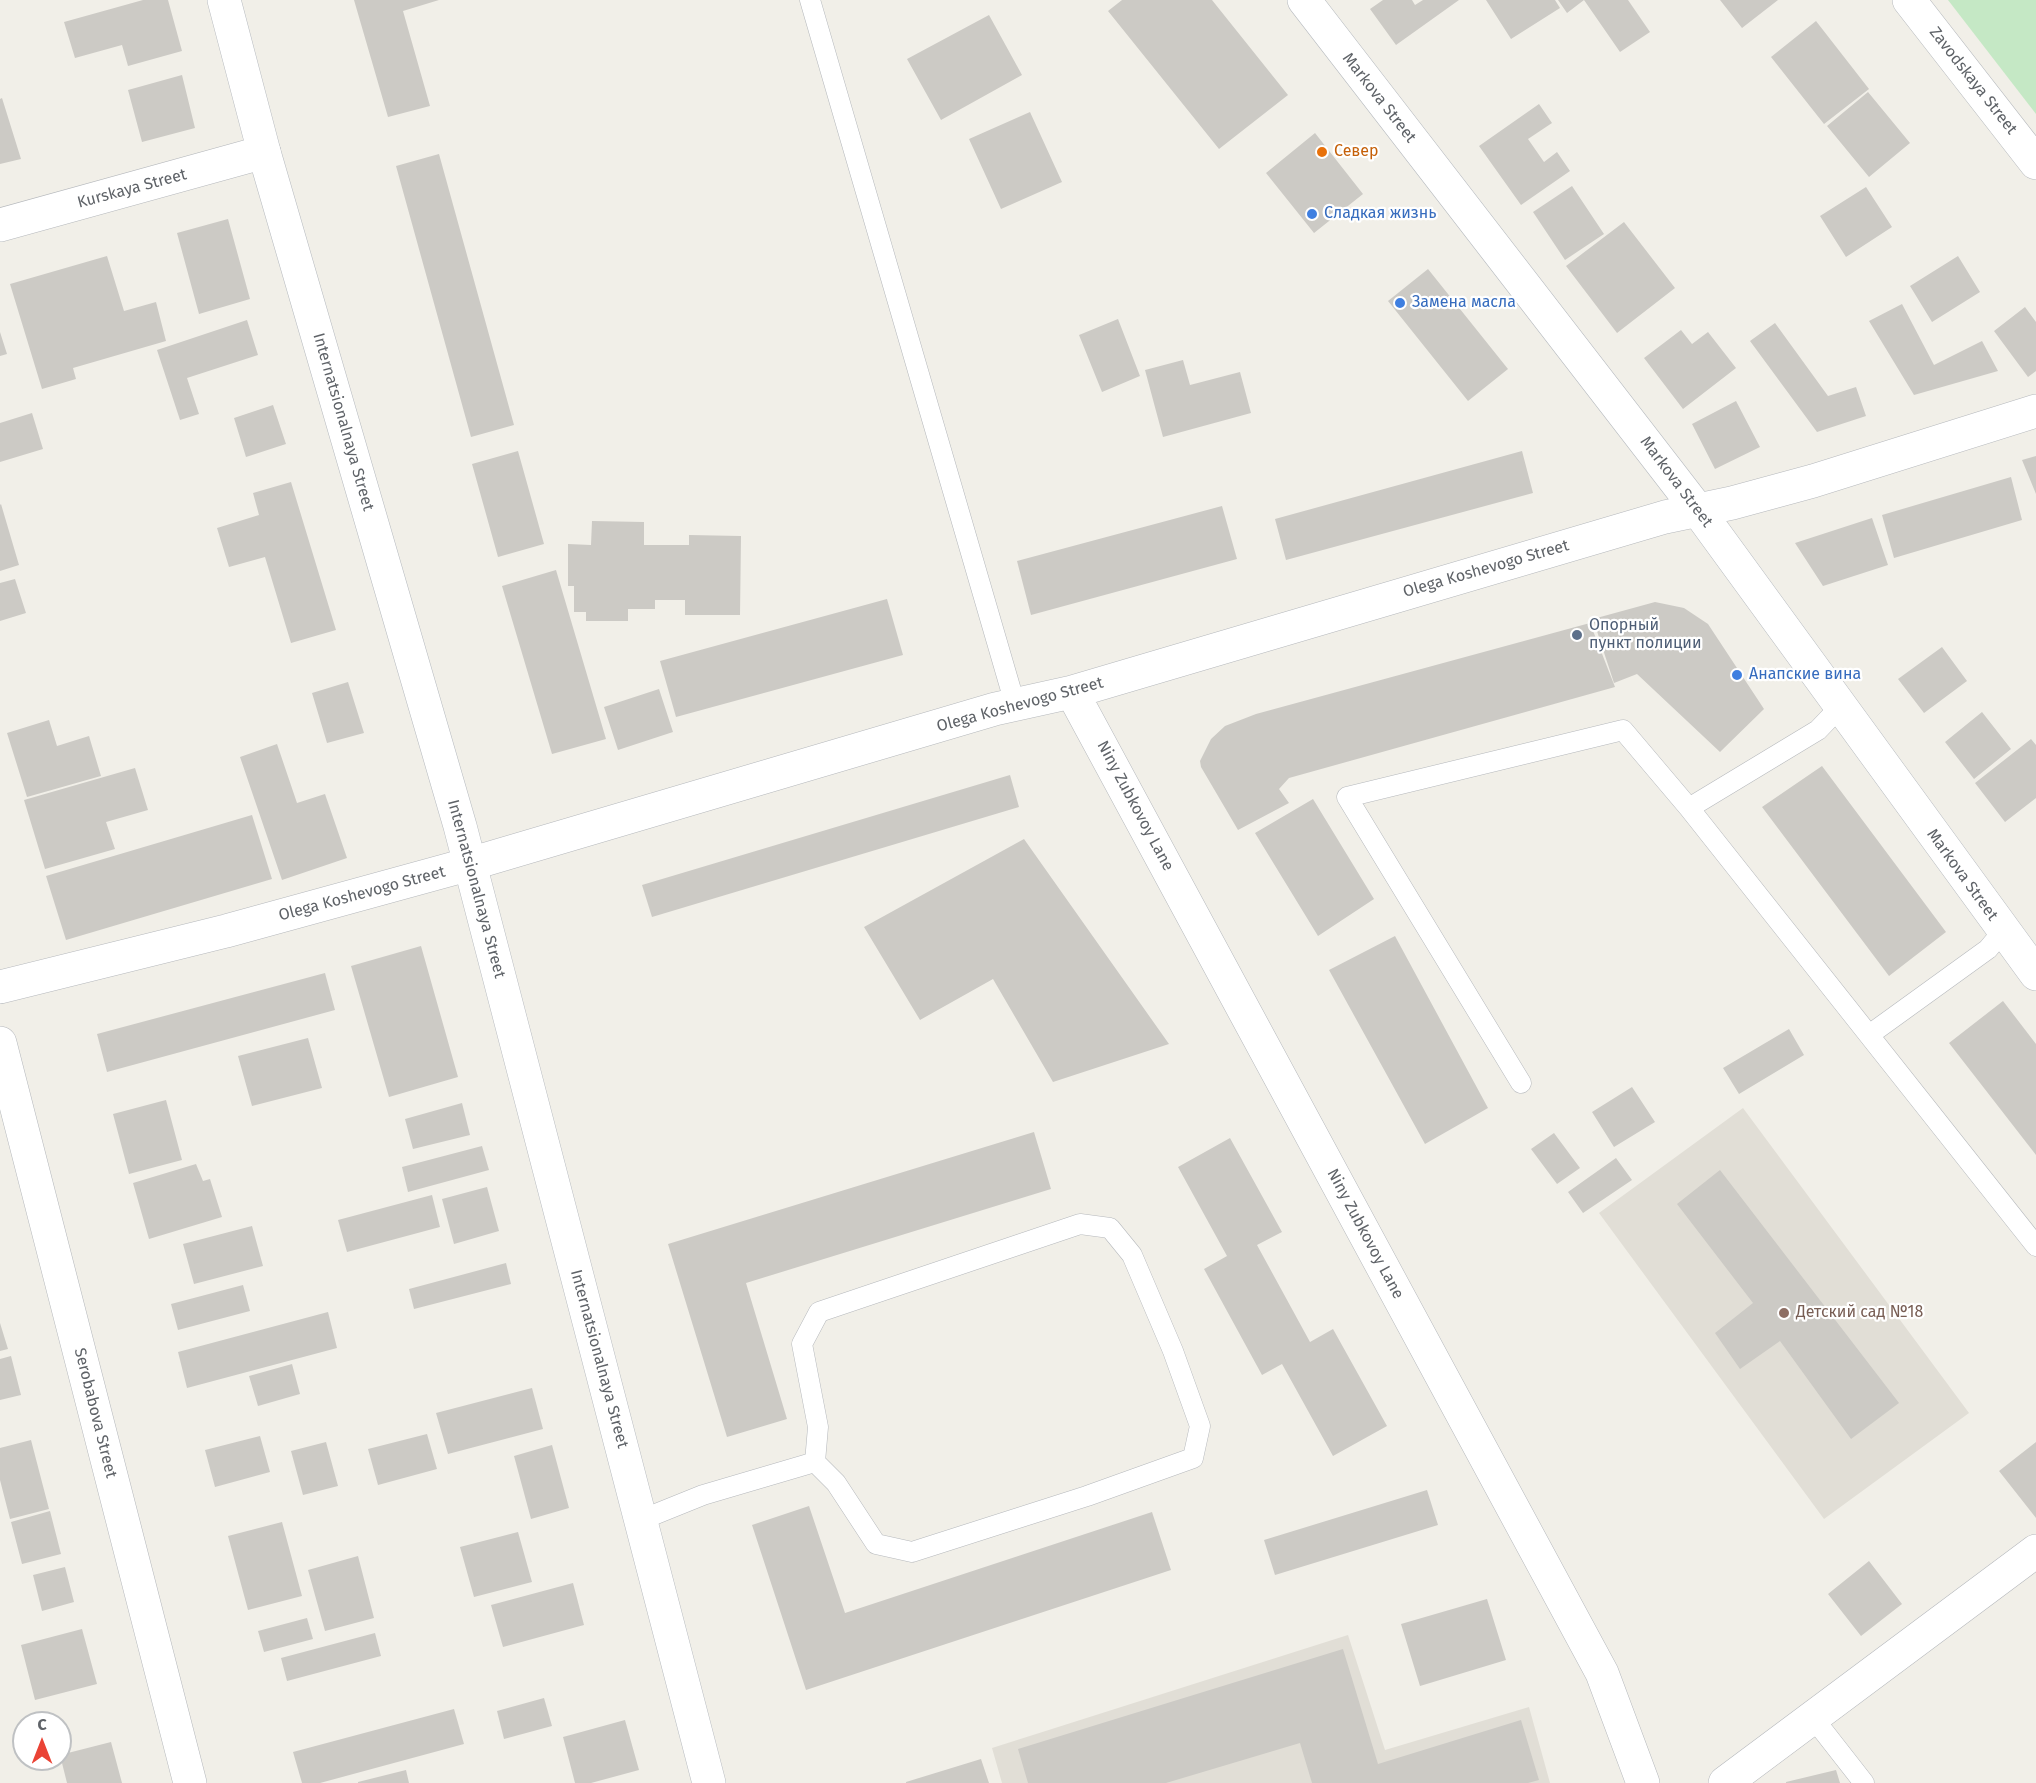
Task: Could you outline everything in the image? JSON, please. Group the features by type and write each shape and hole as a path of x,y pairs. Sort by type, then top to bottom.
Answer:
{"street":[{"name":"Internatsionalnaya Street","path":"224,0 264,152 470,864 709,1783"},
{"name":"Markova Street","path":"1304,0 1697,509 2036,974"},
{"name":"Zavodskaya Street","path":"1909,0 2036,163"},
{"name":"Kurskaya Street","path":"0,225 264,152"},
{"name":"Olega Koshevogo Street","path":"0,987 226,931 470,864 1016,704 1072,692 1697,509 1732,503 1813,481 2036,411"},
{"name":"Niny Zubkovoy Lane","path":"1072,692 1602,1673 1643,1783"},
{"name":"Serobabova Street","path":"0,1043 190,1783"},
{"path":"1725,1783 1814,1719 2036,1551"}],"lane":[{"path":"810,0 1016,704"},
{"path":"1689,808 1818,730 1840,708"},
{"path":"1521,1083 1347,797 1623,730 1689,808 2036,1246"},
{"path":"1869,1035 1988,949 2003,931"},
{"path":"1080,1224 1110,1227 1132,1255 1173,1351 1200,1426 1193,1458 1087,1496 912,1552 876,1544 836,1483 815,1462 818,1427 802,1344 819,1312 1080,1224"},
{"path":"641,1520 703,1495 815,1462"},
{"path":"1814,1719 1864,1783"}],"shaded area":[{"name":"Детский сад №18","path":"1743,1108 1969,1413 1824,1519 1599,1213"},
{"path":"1348,1635 1385,1750 1529,1707 1550,1783 1002,1783 992,1748"}],"green space":[{"path":"1948,0 2036,0 2036,114"}],"building":[{"path":"143,0 168,0 182,51 128,66 122,45 75,58 64,22"},
{"path":"354,0 439,0 403,11 430,106 388,117"},
{"path":"1122,0 1212,0 1288,95 1219,149 1108,11"},
{"path":"1383,0 1412,0 1415,5 1423,0 1459,0 1396,45 1370,9"},
{"path":"1486,0 1555,0 1560,8 1511,39"},
{"path":"1558,0 1584,0 1567,13"},
{"path":"1584,0 1628,0 1650,32 1620,52"},
{"path":"1720,0 1778,0 1742,28"},
{"path":"989,15 1022,75 941,120 907,59"},
{"path":"1816,21 1869,89 1824,124 1771,57"},
{"path":"182,75 195,128 142,142 128,90"},
{"path":"1868,92 1910,143 1869,177 1827,126"},
{"path":"2,98 21,159 0,164 0,99"},
{"path":"1539,104 1552,123 1528,139 1544,162 1557,152 1570,171 1521,205 1479,146"},
{"path":"1030,112 1062,182 1001,209 969,139"},
{"path":"1315,133 1363,194 1314,233 1266,173"},
{"path":"439,154 514,425 471,437 396,166"},
{"path":"1572,186 1604,234 1565,260 1533,212"},
{"path":"1866,187 1892,227 1846,257 1820,216"},
{"path":"228,219 250,299 199,314 177,233"},
{"path":"1624,222 1675,288 1617,333 1566,266"},
{"path":"107,256 124,311 156,302 166,341 73,368 76,379 42,389 10,284"},
{"path":"1958,256 1980,292 1932,322 1910,286"},
{"path":"1428,269 1508,369 1468,401 1388,301"},
{"path":"1902,304 1934,365 1982,341 1998,371 1914,395 1869,321"},
{"path":"2025,307 2036,322 2036,371 2028,377 1994,331"},
{"path":"1118,319 1140,376 1102,392 1079,335"},
{"path":"247,320 258,355 187,378 199,414 180,420 157,350"},
{"path":"1775,323 1828,396 1856,387 1866,416 1817,432 1750,341"},
{"path":"1681,330 1692,344 1708,332 1736,368 1683,409 1644,358"},
{"path":"0,332 7,354 0,356"},
{"path":"1183,360 1190,385 1240,372 1251,413 1163,437 1145,370"},
{"path":"1736,401 1760,447 1715,469 1692,424"},
{"path":"273,405 286,444 246,457 234,418"},
{"path":"32,413 43,449 0,462 0,423"},
{"path":"518,451 544,544 498,557 472,464"},
{"path":"1522,451 1533,493 1286,560 1275,519"},
{"path":"2036,456 2036,494 2022,460"},
{"path":"2011,477 2022,520 1894,558 1882,515"},
{"path":"291,482 336,630 291,643 265,557 229,567 217,528 259,515 253,493"},
{"path":"0,505 19,565 0,571"},
{"path":"1222,506 1237,559 1031,615 1017,561"},
{"path":"1872,518 1888,565 1823,586 1795,543"},
{"path":"592,521 644,522 644,545 689,545 689,535 741,536 740,615 685,615 685,600 655,600 655,609 628,609 628,621 586,621 586,612 574,612 574,586 568,586 568,544 591,545"},
{"path":"556,570 606,739 552,754 502,586"},
{"path":"15,579 26,613 0,621 0,583"},
{"path":"887,599 903,655 676,717 660,661"},
{"path":"1655,602 1684,608 1708,624 1764,709 1720,752 1637,674 1614,683 1593,619"},
{"path":"1590,623 1615,687 1289,778 1279,789 1289,803 1238,830 1201,767 1200,761 1211,739 1225,726 1256,714"},
{"path":"1942,647 1967,681 1924,713 1898,679"},
{"path":"348,682 364,733 327,743 312,693"},
{"path":"659,689 673,732 618,750 604,707"},
{"path":"1982,712 2011,749 1974,779 1945,742"},
{"path":"49,720 57,746 89,736 101,776 27,797 7,733"},
{"path":"2031,739 2036,745 2036,798 2005,822 1975,783"},
{"path":"277,744 297,803 325,794 347,858 282,880 240,757"},
{"path":"1822,766 1946,932 1889,976 1762,807"},
{"path":"135,768 148,810 106,822 115,849 45,869 24,800"},
{"path":"1010,775 1019,807 652,917 642,885"},
{"path":"1313,799 1374,899 1318,936 1255,833"},
{"path":"252,815 272,879 66,940 46,876"},
{"path":"1024,839 1169,1044 1053,1082 993,979 920,1020 864,927"},
{"path":"1395,936 1488,1108 1425,1144 1329,970"},
{"path":"421,946 458,1077 389,1097 351,966"},
{"path":"325,973 335,1010 107,1072 97,1034"},
{"path":"2003,1001 2036,1044 2036,1155 1949,1043"},
{"path":"1789,1029 1804,1055 1739,1094 1723,1068"},
{"path":"308,1038 322,1088 252,1106 238,1056"},
{"path":"1632,1087 1655,1122 1614,1147 1592,1112"},
{"path":"166,1100 182,1160 129,1174 113,1114"},
{"path":"462,1103 470,1135 413,1149 405,1119"},
{"path":"1034,1132 1051,1189 746,1283 787,1419 727,1437 668,1244"},
{"path":"1554,1133 1580,1168 1557,1184 1531,1149"},
{"path":"1230,1138 1282,1232 1257,1245 1310,1342 1333,1329 1387,1426 1333,1456 1282,1364 1262,1375 1204,1269 1227,1256 1178,1167"},
{"path":"482,1146 489,1170 408,1192 402,1167"},
{"path":"1616,1158 1632,1180 1583,1213 1568,1192"},
{"path":"196,1164 203,1181 210,1179 222,1217 149,1239 133,1183"},
{"path":"1720,1170 1899,1403 1851,1439 1780,1341 1740,1369 1715,1333 1753,1303 1677,1204"},
{"path":"487,1187 499,1231 454,1244 442,1199"},
{"path":"432,1195 440,1227 347,1252 338,1220"},
{"path":"252,1226 263,1266 194,1284 183,1244"},
{"path":"506,1263 511,1284 414,1309 409,1289"},
{"path":"243,1285 250,1311 178,1330 171,1304"},
{"path":"328,1312 337,1348 187,1388 178,1352"},
{"path":"0,1323 8,1349 0,1351"},
{"path":"11,1356 21,1395 0,1400 0,1359"},
{"path":"292,1364 300,1394 258,1406 249,1376"},
{"path":"532,1388 543,1429 448,1454 436,1413"},
{"path":"427,1434 437,1469 378,1485 368,1449"},
{"path":"260,1436 270,1472 215,1487 205,1450"},
{"path":"31,1440 49,1509 10,1519 0,1480 0,1448"},
{"path":"326,1442 338,1486 303,1495 291,1451"},
{"path":"2036,1442 2036,1518 1999,1471"},
{"path":"552,1445 569,1508 531,1519 514,1456"},
{"path":"1427,1490 1438,1525 1275,1575 1264,1540"},
{"path":"809,1506 845,1613 1152,1512 1171,1570 806,1690 752,1525"},
{"path":"50,1511 61,1554 22,1564 11,1522"},
{"path":"282,1522 302,1596 248,1610 228,1536"},
{"path":"518,1532 532,1582 474,1597 460,1547"},
{"path":"358,1556 374,1618 325,1631 308,1570"},
{"path":"1869,1561 1902,1604 1861,1636 1828,1594"},
{"path":"65,1567 74,1602 42,1611 33,1575"},
{"path":"573,1583 584,1625 503,1647 491,1605"},
{"path":"1487,1599 1506,1660 1420,1686 1401,1624"},
{"path":"307,1618 313,1639 264,1652 258,1631"},
{"path":"82,1629 97,1684 35,1700 21,1645"},
{"path":"375,1633 381,1656 287,1681 281,1658"},
{"path":"1343,1649 1378,1764 1521,1720 1539,1780 1528,1783 1312,1783 1300,1743 1166,1783 1028,1783 1018,1749"},
{"path":"544,1698 552,1726 504,1739 497,1711"},
{"path":"454,1709 464,1744 320,1783 302,1783 293,1752"},
{"path":"625,1720 639,1770 591,1783 575,1783 563,1737"},
{"path":"111,1742 122,1783 67,1783 64,1771 72,1771 72,1752"},
{"path":"981,1759 989,1783 906,1783 906,1782"},
{"path":"406,1770 409,1783 358,1783 358,1782"},
{"path":"1836,1770 1840,1783 1786,1783 1786,1782"}],"place":[{"name":"Север","path":"1322,152"},
{"name":"Сладкая жизнь","path":"1312,214"},
{"name":"Замена масла","path":"1400,303"},
{"name":"Опорный пункт полиции","path":"1577,635"},
{"name":"Анапские вина","path":"1737,675"},
{"name":"Детский сад №18","path":"1784,1313"}]}
